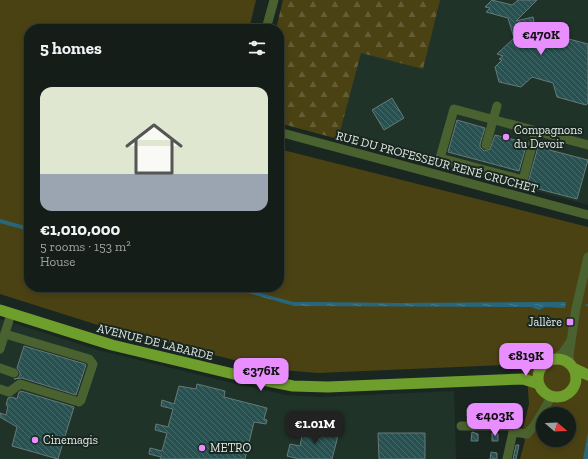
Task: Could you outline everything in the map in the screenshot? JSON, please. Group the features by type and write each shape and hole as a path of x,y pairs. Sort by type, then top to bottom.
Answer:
{"main road":[{"name":"AVENUE DE LABARDE","path":"5,312 123,348 242,376 293,386 328,386 524,375 539,370"},
{"path":"555,358 564,360 588,376 580,380 574,385 570,392 563,396 552,396 542,391 537,377 539,370 544,363 555,358"},
{"path":"572,366 575,375 574,385"},
{"name":"AVENUE DE LABARDE","path":"524,375 539,384"}],"street":[{"path":"267,24 274,0"},
{"path":"486,145 497,106"},
{"path":"536,131 523,180 440,158 454,109 493,119 588,145"},
{"name":"RUE DU PROFESSEUR RENÉ CRUCHET","path":"284,133 588,215"},
{"path":"572,366 569,355 576,308 588,257"},
{"path":"0,349 5,334 5,312"},
{"path":"0,389 9,392 20,384 79,402 93,364 89,360 5,334"},
{"path":"555,358 562,354 572,337"},
{"path":"0,368 14,373"},
{"path":"512,432 527,434 534,426 552,396"},
{"path":"461,426 513,426 507,459"}],"path":[{"path":"524,375 533,367 537,360 545,354 556,351 560,347 566,349"}],"shaded area":[{"path":"283,0 588,0 588,205 284,124 284,24 277,24"},
{"path":"0,319 98,350 286,395 321,397 454,391 456,459 0,459"}],"green space":[{"path":"0,0 256,0 250,24 24,24 24,292 284,292 284,150 588,227 588,459 520,459 525,440 522,433 529,404 526,364 318,373 281,370 234,360 104,327 0,294"},
{"path":"283,0 440,0 423,69 361,53 338,139 284,124 284,24 277,24"}],"water":[{"path":"0,219 24,226 24,230 0,223"},
{"path":"245,292 257,292 293,302 566,302 565,308 545,307 539,310 531,307 294,306"},
{"path":"588,432 588,459 583,459"}],"building":[{"path":"492,0 512,5 518,0 537,0 516,21 533,17 535,27 517,31 557,42 561,37 588,44 588,103 586,105 557,97 553,83 532,77 521,87 499,82 495,67 502,60 499,59 503,56 497,54 514,38 508,18 486,12 490,8 485,7"},
{"path":"392,98 404,118 384,130 372,110"},
{"path":"457,120 485,128 480,144 480,147 484,151 490,149 495,135 527,143 519,171 448,152"},
{"path":"538,147 588,160 577,199 527,186"},
{"path":"24,346 85,364 86,365 76,395 22,378 14,379 18,378 20,375 17,368"},
{"path":"197,384 225,391 224,397 267,408 264,419 267,420 266,424 254,422 245,459 160,459 161,457 149,454 150,448 162,451 167,433 155,430 156,424 168,427 173,409 161,406 162,400 174,404 179,386 196,389"},
{"path":"21,391 74,407 58,459 12,446 17,427 0,417 0,413 6,415 8,398 12,397 17,399 19,392"},
{"path":"508,407 515,407 514,416 509,415"},
{"path":"488,408 494,408 494,416 488,416"},
{"path":"467,409 473,409 473,417 467,416"},
{"path":"308,425 339,432 332,459 299,459 287,456 290,444 300,446 302,436 305,437"},
{"path":"472,432 478,434 478,441 471,441"},
{"path":"378,433 425,433 425,459 379,459"},
{"path":"492,433 498,434 498,441 492,441"},
{"path":"516,445 519,445 516,459 513,459"},
{"path":"491,452 497,453 497,459 490,459"}],"place":[{"name":"Compagnons du Devoir","path":"506,137"},
{"name":"Jallère","path":"570,322"},
{"name":"Cinemagis","path":"35,440"},
{"name":"METRO","path":"202,448"}]}
